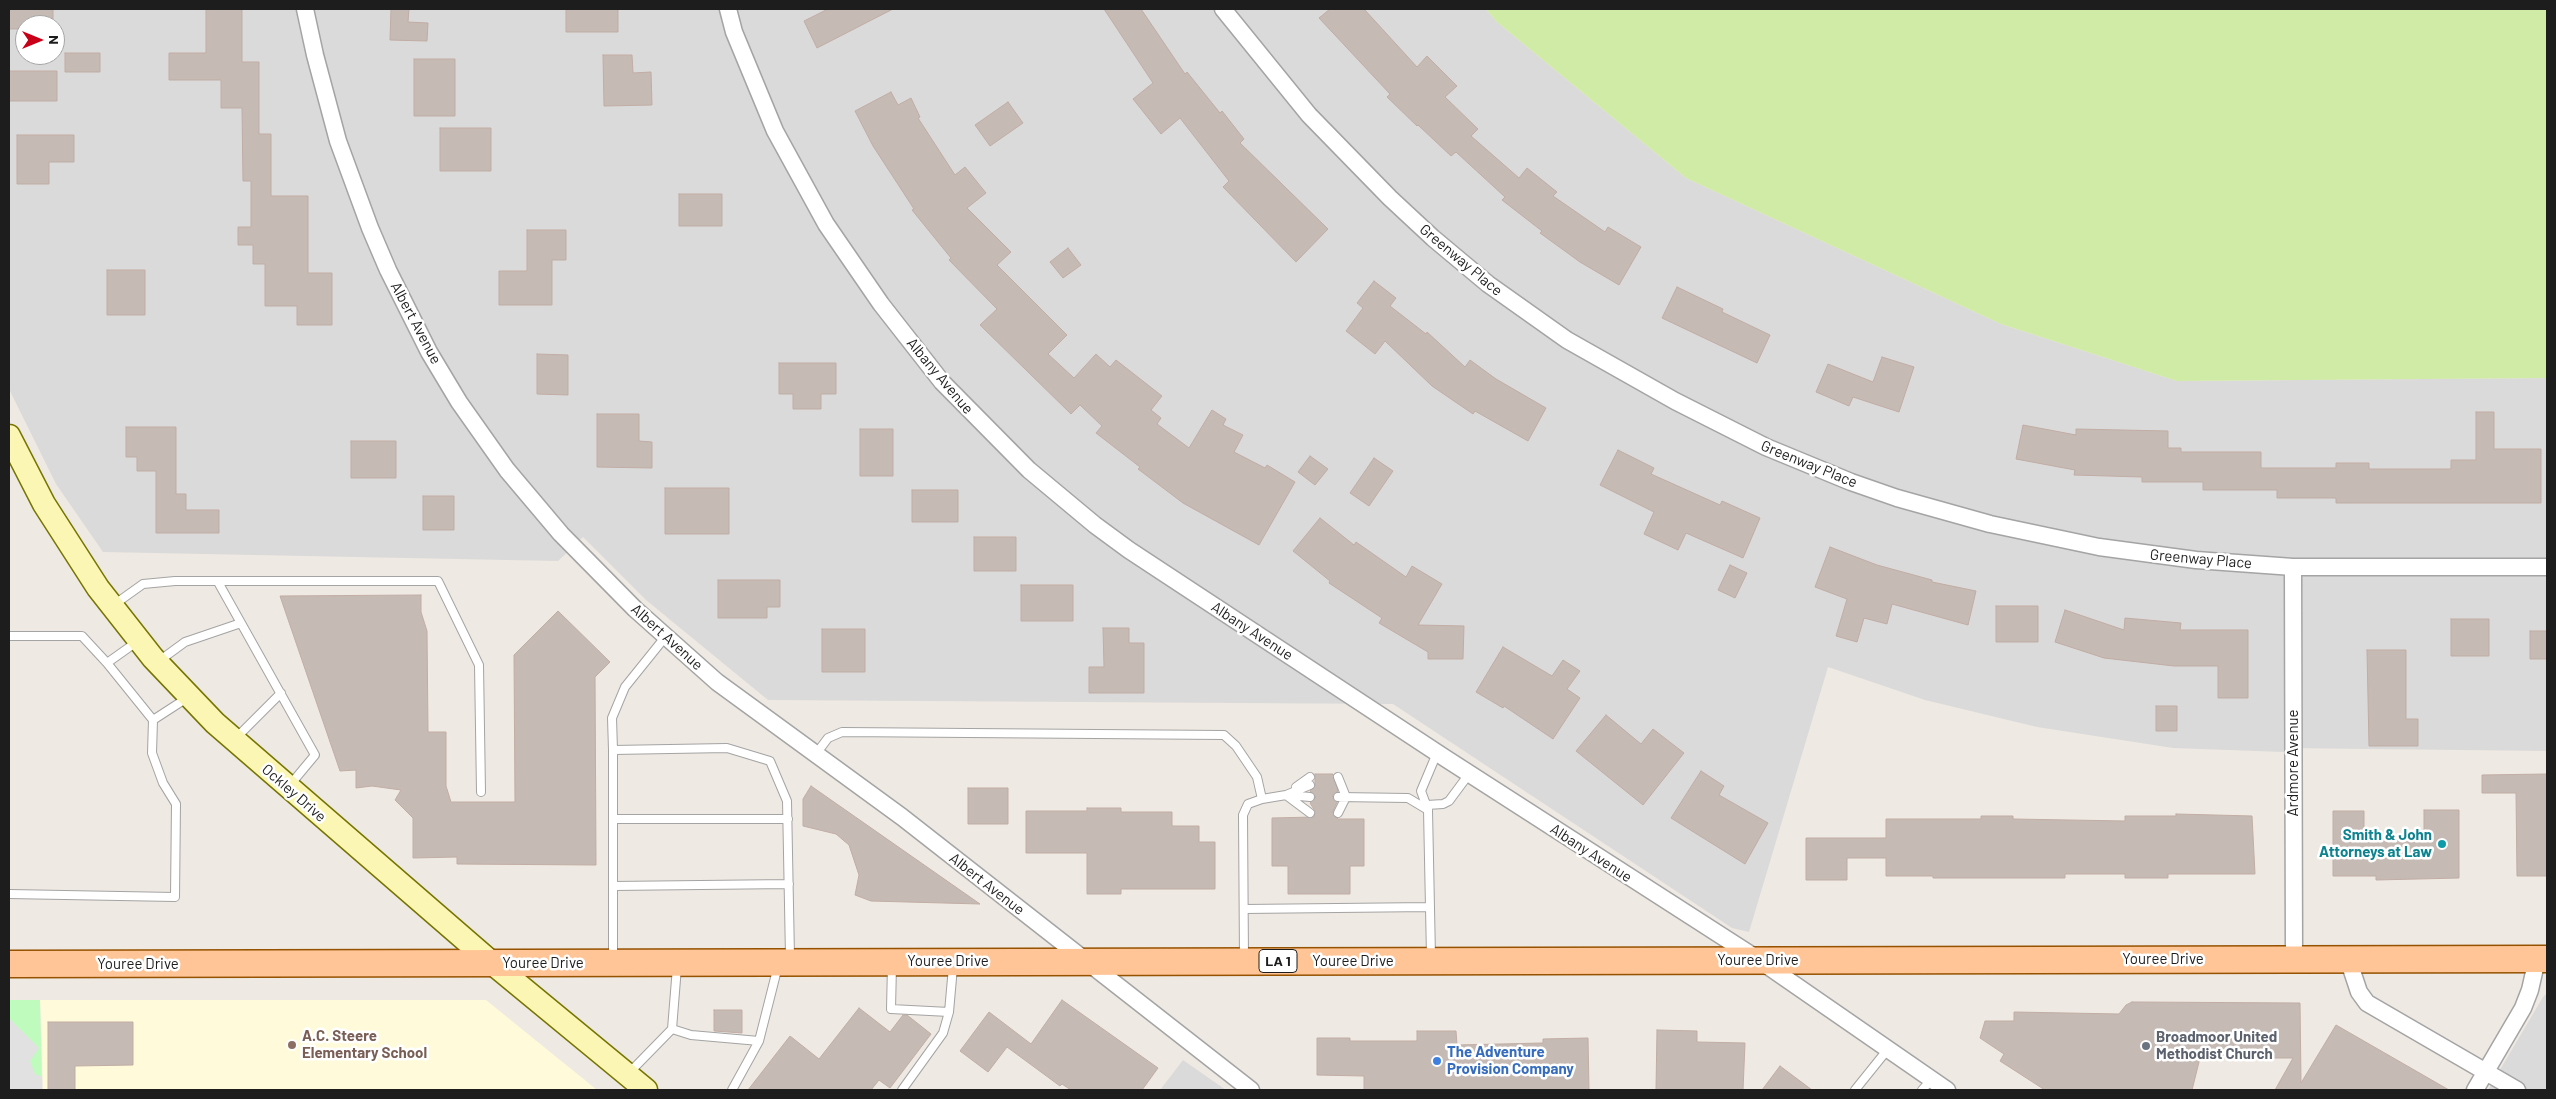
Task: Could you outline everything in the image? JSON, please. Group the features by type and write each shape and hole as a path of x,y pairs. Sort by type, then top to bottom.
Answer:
{"main road":[{"name":"Youree Drive","path":"9,964 2542,959"}],"street":[{"name":"Albert Avenue","path":"305,9 338,141 360,202 388,270 429,352 459,402 507,470 561,534 635,609 717,682 902,817 1251,1090"},
{"name":"Albany Avenue","path":"728,9 734,32 775,131 826,224 881,304 942,382 997,441 1065,501 1129,550 1469,774 1759,960 1888,1049 1927,1085 1947,1090"},
{"name":"Greenway Place","path":"1223,9 1309,115 1433,238 1496,289 1568,340 1722,425 1851,482 1897,498 1990,524 2051,538 2138,553 2293,567 2547,567"},
{"name":"Ockley Drive","path":"9,436 49,512 78,559 157,662 190,696 234,740 288,788 492,963 646,1090"},
{"name":"Ardmore Avenue","path":"2293,567 2294,958"},
{"path":"2475,1090 2523,1008 2542,959"},
{"path":"2348,960 2359,992 2367,1002 2516,1090"}],"lane":[{"path":"112,605 143,584 438,581 479,665 480,792"},
{"path":"218,582 315,755 288,788"},
{"path":"157,662 185,642 241,623"},
{"path":"9,636 82,636 154,720 152,754 163,783 176,804 175,897 9,894"},
{"path":"612,962 612,718 625,687 666,636"},
{"path":"107,663 140,640"},
{"path":"234,740 281,694"},
{"path":"154,720 190,696"},
{"path":"816,754 828,738 842,732 1224,735 1236,746 1257,777 1262,799"},
{"path":"612,750 727,748 770,761 787,801 789,884 785,962 759,1041 732,1090"},
{"path":"1431,961 1428,807 1421,792 1437,753"},
{"path":"1342,797 1408,798 1428,807 1449,801 1469,774"},
{"path":"1286,795 1310,781"},
{"path":"1338,781 1342,797 1338,812"},
{"path":"1286,795 1310,813"},
{"path":"1244,961 1243,815 1248,804 1262,799 1286,795 1310,797"},
{"path":"612,819 788,819"},
{"path":"612,886 789,884"},
{"path":"1244,909 1430,907"},
{"path":"902,1090 944,1033 949,1012 954,961"},
{"path":"627,1074 672,1029 678,962"},
{"path":"892,962 891,1009 949,1012"},
{"path":"672,1029 691,1035 759,1041"},
{"path":"1855,1090 1888,1049"}],"shaded area":[{"path":"9,9 1486,9 1497,22 1686,178 2001,324 2177,381 2547,378 2547,751 2284,748 2284,752 2173,748 2037,727 1925,700 1828,667 1749,932 1732,928 1393,704 768,700 646,600 583,537 558,561 103,552 56,484 9,389"},
{"path":"2547,993 2547,1090 2488,1090 2543,997"},
{"name":"A.C. Steere Elementary School","path":"40,1000 486,1000 597,1090 43,1090"},
{"path":"9,1018 39,1048 30,1061 35,1074 42,1077 42,1090 9,1090"},
{"path":"1183,1060 1226,1090 1160,1090"}],"green space":[{"path":"1486,9 2547,9 2547,378 2177,381 2001,324 1686,178 1497,22"},
{"path":"9,1000 40,1000 42,1090 9,1090"}],"building":[{"path":"9,9 53,9 53,15 15,15 15,29 9,29"},
{"path":"206,9 242,9 242,62 259,62 259,134 271,134 271,196 308,196 308,273 332,273 332,325 297,325 297,306 265,306 265,264 253,264 253,245 238,245 238,227 251,227 251,181 243,181 242,108 221,108 221,80 169,80 169,53 206,53"},
{"path":"391,9 409,9 408,22 428,23 427,41 390,40"},
{"path":"566,9 618,9 618,32 566,32"},
{"path":"828,9 893,9 817,48 804,21"},
{"path":"1104,9 1141,9 1185,74 1187,72 1244,139 1240,143 1328,229 1296,262 1223,187 1229,181 1180,118 1161,134 1133,99 1153,83"},
{"path":"1330,9 1364,9 1417,67 1427,56 1457,86 1445,97 1478,129 1471,136 1519,178 1527,168 1557,192 1553,196 1605,232 1608,227 1641,247 1619,285 1580,262 1540,233 1542,231 1502,200 1505,197 1456,152 1451,156 1417,126 1387,97 1390,94 1319,18"},
{"path":"65,53 100,53 100,72 65,72"},
{"path":"603,55 632,55 633,73 651,72 652,105 604,106"},
{"path":"414,59 455,59 455,116 414,116"},
{"path":"9,71 57,71 57,101 9,101"},
{"path":"891,92 898,105 911,98 920,117 918,118 955,175 965,167 986,193 967,208 1011,252 997,265 1067,335 1048,354 1074,378 1096,354 1110,367 1116,360 1162,396 1151,410 1161,418 1157,424 1189,448 1212,410 1226,419 1223,425 1243,435 1234,452 1265,468 1267,465 1295,482 1259,545 1183,503 1138,469 1140,467 1096,433 1102,426 1080,405 1071,414 980,325 997,309 949,260 951,258 912,210 914,209 873,146 855,111"},
{"path":"1008,102 1023,123 990,146 975,125"},
{"path":"440,128 491,128 491,171 440,171"},
{"path":"17,135 74,135 74,162 49,162 49,184 17,184"},
{"path":"679,194 722,194 722,226 679,226"},
{"path":"527,230 566,230 566,260 552,260 552,305 499,305 499,271 527,271"},
{"path":"1068,248 1081,265 1063,278 1050,262"},
{"path":"107,270 145,270 145,315 107,315"},
{"path":"1374,281 1396,298 1390,306 1426,334 1427,332 1465,367 1470,360 1496,379 1546,408 1528,441 1475,411 1473,414 1432,386 1385,341 1375,354 1346,331 1363,308 1357,303"},
{"path":"1677,287 1723,309 1722,312 1770,335 1757,363 1662,318"},
{"path":"537,354 568,355 568,395 537,394"},
{"path":"1882,357 1914,367 1899,412 1853,397 1849,406 1816,392 1828,364 1873,382"},
{"path":"779,363 836,363 836,394 821,394 821,409 793,409 793,394 779,394"},
{"path":"2476,412 2494,412 2494,449 2541,449 2541,503 2336,503 2336,498 2277,498 2277,490 2203,490 2203,482 2142,482 2142,477 2074,475 2075,470 2016,459 2023,425 2076,435 2076,429 2168,431 2168,448 2181,448 2181,452 2261,452 2261,468 2336,468 2336,463 2369,463 2369,469 2451,469 2451,460 2476,460"},
{"path":"597,414 639,414 639,441 652,442 652,468 597,467"},
{"path":"126,427 176,427 176,494 186,494 186,510 219,510 219,533 156,533 156,471 137,471 137,457 126,457"},
{"path":"860,429 893,429 893,476 860,476"},
{"path":"351,441 396,441 396,478 351,478"},
{"path":"1618,450 1654,468 1651,474 1720,505 1722,501 1760,518 1743,558 1686,533 1678,550 1644,534 1654,512 1600,485"},
{"path":"1310,456 1328,469 1315,485 1298,472"},
{"path":"1374,458 1393,471 1369,506 1350,493"},
{"path":"665,488 729,488 729,534 665,534"},
{"path":"912,490 958,490 958,522 912,522"},
{"path":"423,496 454,496 454,530 423,530"},
{"path":"1320,518 1354,545 1356,542 1406,577 1412,566 1442,584 1418,625 1464,626 1463,659 1428,659 1428,652 1379,623 1382,618 1329,583 1330,581 1293,551"},
{"path":"974,537 1016,537 1016,571 974,571"},
{"path":"1830,547 1877,565 1932,580 1932,582 1976,591 1968,625 1892,604 1887,624 1864,618 1857,642 1836,636 1847,599 1815,587"},
{"path":"1730,565 1747,573 1735,598 1718,590"},
{"path":"718,580 780,580 780,607 767,607 767,618 718,618"},
{"path":"1021,585 1073,585 1073,621 1021,621"},
{"path":"421,595 421,612 427,631 428,732 446,732 446,786 451,802 515,802 514,655 558,611 610,662 595,677 596,865 457,864 457,857 413,858 413,818 395,800 401,790 372,786 356,788 356,770 340,771 280,596"},
{"path":"1996,606 2038,606 2038,642 1996,642"},
{"path":"2065,610 2124,630 2125,618 2181,623 2180,630 2248,630 2248,698 2218,698 2218,666 2174,666 2104,658 2055,642"},
{"path":"2451,619 2489,619 2489,656 2451,656"},
{"path":"1103,628 1129,628 1129,643 1144,643 1144,693 1089,693 1089,667 1104,667"},
{"path":"822,629 865,629 865,672 822,672"},
{"path":"2530,631 2547,631 2547,659 2530,659"},
{"path":"1503,647 1552,676 1563,660 1580,671 1567,689 1580,698 1553,739 1504,706 1503,708 1476,692"},
{"path":"2367,650 2406,650 2406,719 2418,719 2418,746 2369,746"},
{"path":"2156,706 2177,706 2177,731 2156,731"},
{"path":"1606,715 1641,744 1653,729 1684,753 1643,805 1576,751"},
{"path":"1701,771 1724,786 1719,795 1768,823 1745,864 1671,818"},
{"path":"1315,774 1333,774 1338,791 1332,796 1337,802 1333,811 1334,816 1338,819 1364,819 1364,866 1350,866 1350,894 1288,894 1288,866 1272,866 1272,818 1314,817 1315,811 1310,803 1316,797 1310,791 1315,786"},
{"path":"2547,774 2547,876 2517,876 2516,793 2482,793 2482,775"},
{"path":"811,786 980,904 871,901 855,895 859,875 849,845 836,834 803,826 803,799"},
{"path":"968,788 1008,788 1008,824 968,824"},
{"path":"1087,808 1121,808 1121,812 1172,812 1172,826 1199,826 1199,842 1215,842 1215,889 1121,889 1121,894 1087,894 1087,853 1026,853 1026,811 1087,811"},
{"path":"2424,810 2459,810 2459,878 2376,880 2376,876 2333,876 2333,811 2364,811 2364,838 2424,838"},
{"path":"2176,814 2252,816 2255,874 2168,874 2168,878 2125,878 2125,874 2065,874 2065,878 1933,878 1933,876 1886,876 1886,858 1847,858 1847,880 1806,880 1806,838 1886,838 1886,819 1981,819 1981,816 2013,816 2013,819 2125,821 2125,816 2176,816"},
{"path":"1062,1000 1158,1068 1142,1090 1071,1090 1062,1084 1060,1086 1007,1047 988,1072 960,1051 989,1012 1031,1044"},
{"name":"Broadmoor United Methodist Church","path":"2132,1002 2300,1003 2301,1083 2336,1025 2449,1090 2275,1090 2293,1058 2200,1058 2192,1090 2045,1090 2000,1061 2004,1054 1980,1038 1985,1021 2014,1021 2014,1012 2119,1014 2126,1005"},
{"path":"859,1008 890,1032 903,1015 907,1015 931,1034 890,1088 879,1080 871,1090 748,1090 790,1036 819,1059"},
{"path":"714,1010 742,1010 742,1033 714,1031"},
{"path":"48,1022 133,1022 133,1065 75,1066 75,1090 48,1090"},
{"path":"1657,1030 1697,1031 1697,1042 1745,1043 1743,1090 1656,1090"},
{"path":"1417,1031 1456,1031 1457,1045 1543,1043 1543,1039 1588,1038 1589,1090 1364,1090 1364,1076 1317,1075 1317,1038 1350,1038 1350,1041 1417,1041"},
{"path":"1780,1066 1812,1090 1762,1090"}],"place":[{"name":"Smith & John Attorneys at Law","path":"2442,844"},
{"name":"A.C. Steere Elementary School","path":"292,1045"},
{"name":"Broadmoor United Methodist Church","path":"2146,1046"},
{"name":"The Adventure Provision Company","path":"1437,1061"}]}
